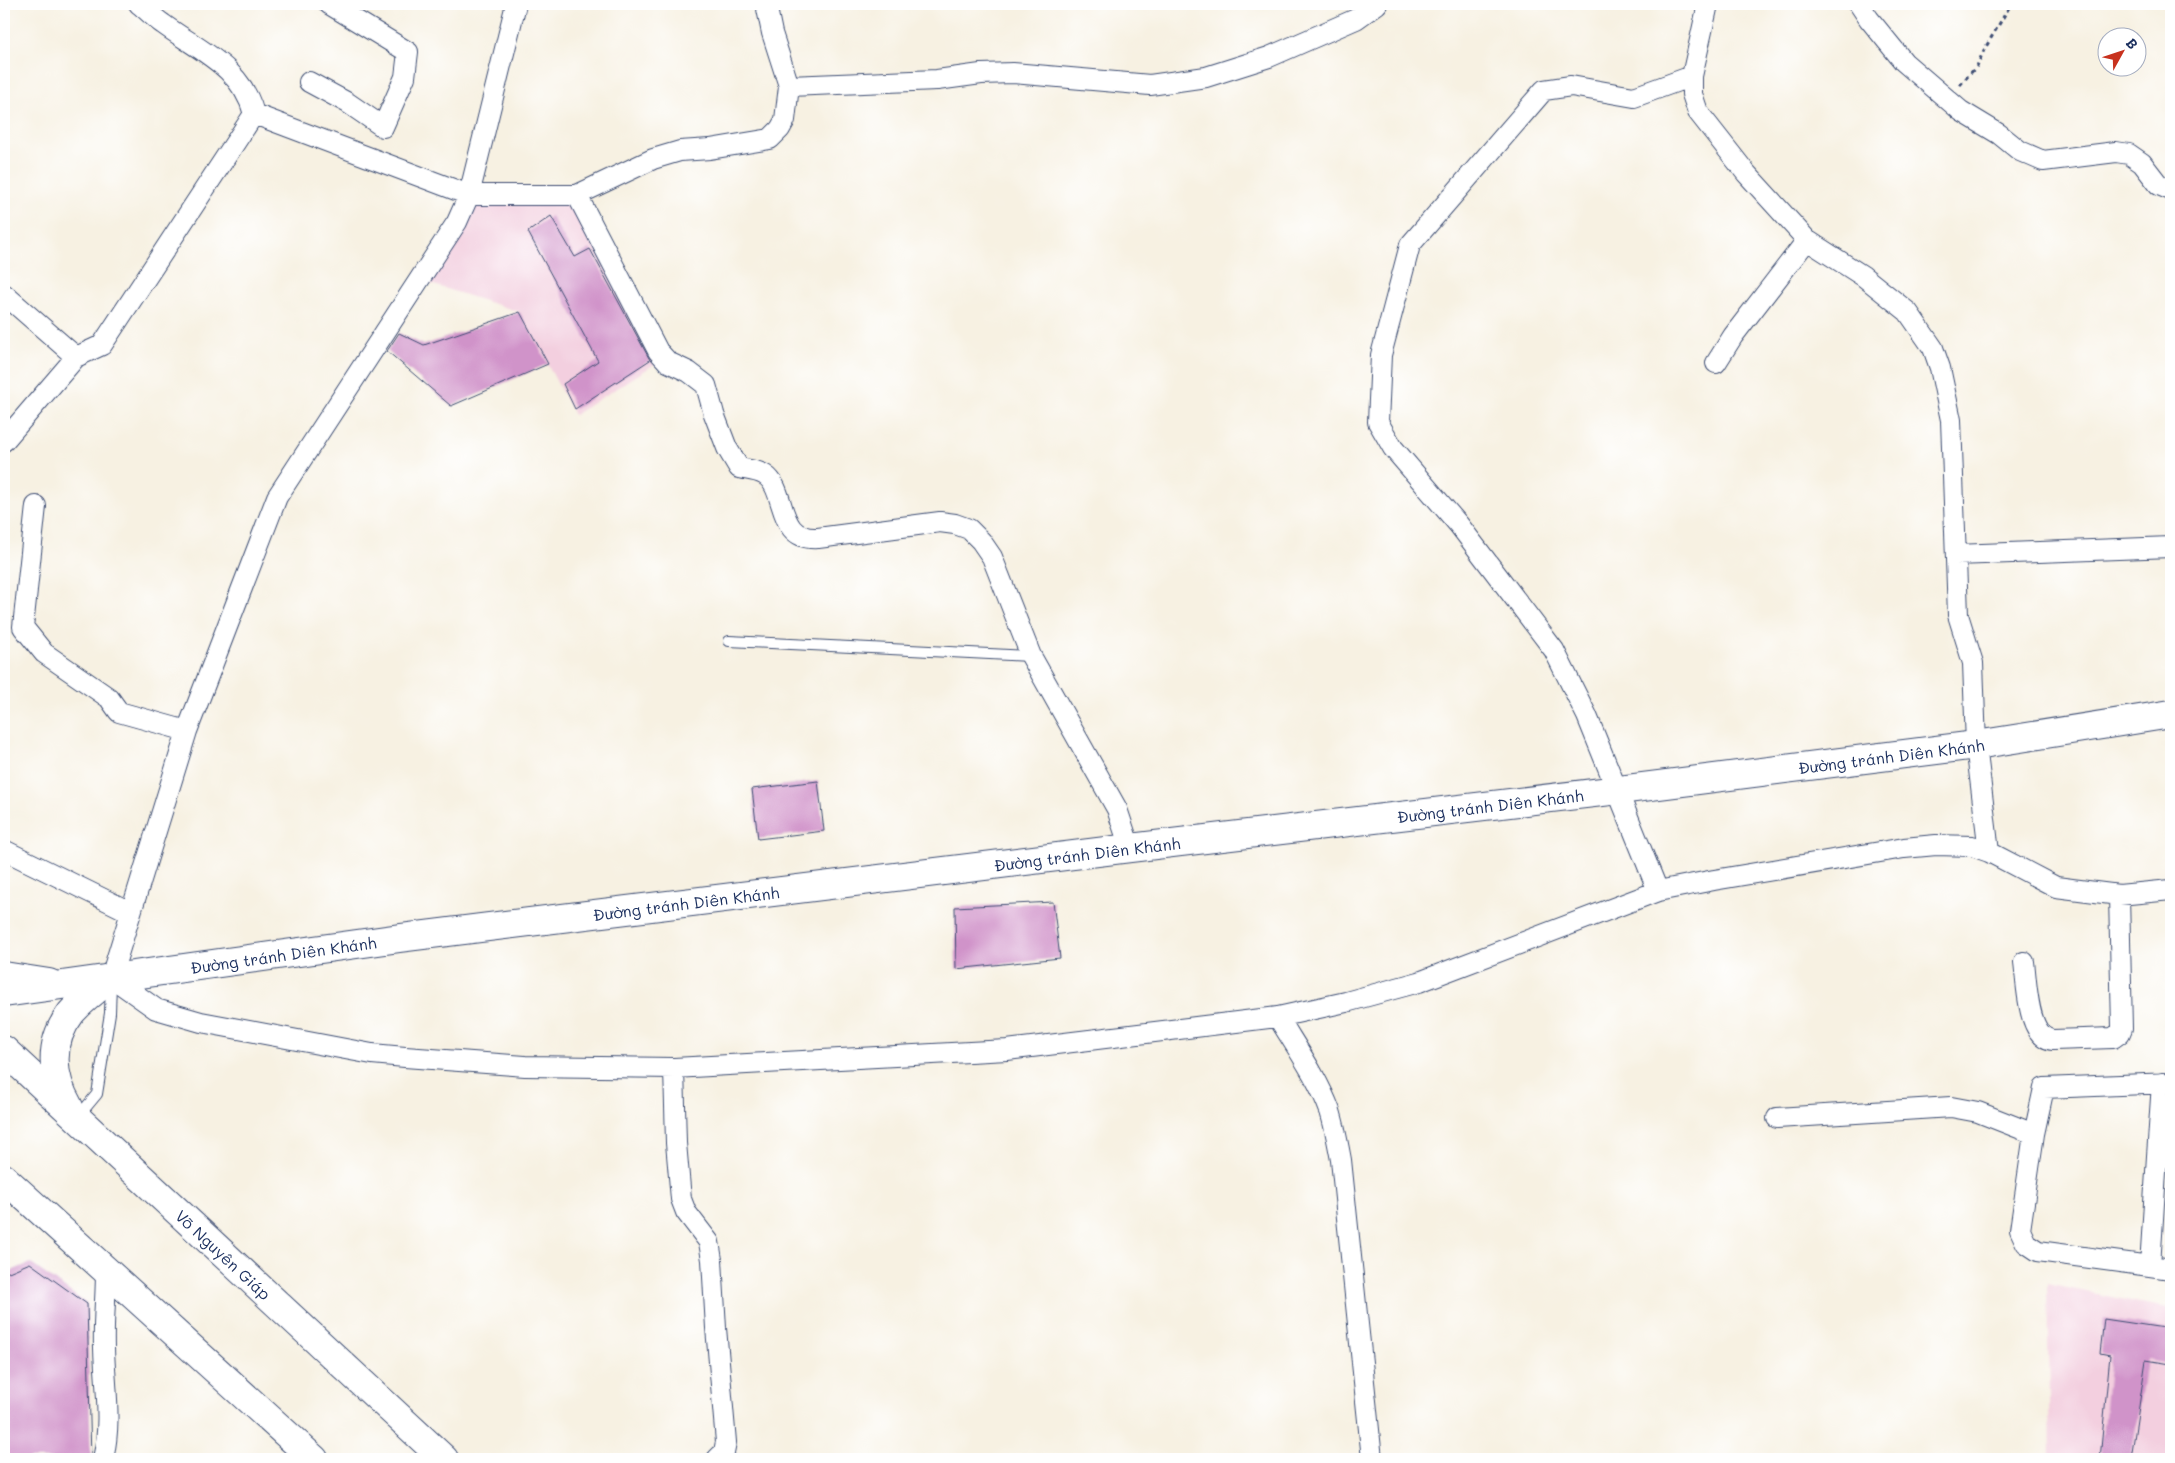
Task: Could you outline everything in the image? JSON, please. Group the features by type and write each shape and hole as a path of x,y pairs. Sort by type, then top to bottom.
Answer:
{"main road":[{"name":"Đường tránh Diên Khánh","path":"4,993 400,938 1976,745 2171,714"},
{"path":"4,976 27,981 65,984"},
{"path":"76,1118 56,1079 54,1050 60,1032 71,1014 111,977"},
{"name":"Võ Nguyên Giáp","path":"4,1050 444,1459"},
{"path":"4,1178 314,1459"}],"street":[{"path":"4,441 76,357 102,346 254,114 250,99 216,60 163,24 139,4"},
{"path":"308,82 348,103 383,128 405,77 408,52 328,4"},
{"path":"516,4 469,195 457,222 277,497 186,731 111,977 156,1009 201,1022 372,1054 525,1066 674,1068 1007,1050 1278,1017 1346,1002 1419,982 1658,891 1733,876 1928,846 1972,846 1989,852 2056,887 2119,895 2171,890"},
{"path":"254,114 469,195 577,195 653,158 680,151 770,139 780,129 785,120 789,86 772,33 766,4"},
{"path":"789,86 938,80 981,74 1013,73 1150,85 1206,76 1269,57 1356,19 1377,4"},
{"path":"1708,4 1692,76 1692,94 1698,112 1746,173 1807,240 1863,276 1908,312 1934,348 1947,392 1952,420 1958,615 1973,664 1976,745 1989,852"},
{"path":"1860,4 1874,26 1904,62 1946,98 1978,122 1999,134 2020,151 2043,161 2116,152 2129,154 2142,163 2159,185 2171,190"},
{"path":"1658,891 1619,790 1587,716 1554,650 1460,525 1393,448 1378,422 1381,355 1410,244 1544,90 1571,86 1634,97 1692,76"},
{"path":"577,195 658,351 668,362 689,372 706,385 714,414 735,463 739,468 754,471 770,480 792,528 798,535 806,539 818,538 940,522 955,524 969,529 981,541 992,557 1031,656 1117,809 1130,848"},
{"path":"1716,363 1733,336 1807,240"},
{"path":"4,294 76,357"},
{"path":"36,506 23,627 44,653 109,698 119,712 186,731"},
{"path":"1956,555 2171,547"},
{"path":"4,850 130,912"},
{"path":"2024,962 2033,1021 2043,1036 2048,1040 2113,1038 2120,1033 2122,1028 2119,895"},
{"path":"1278,1017 1318,1085 1329,1110 1336,1133 1341,1160 1372,1459"},
{"path":"674,1068 676,1143 681,1199 686,1212 709,1242 712,1260 726,1442 724,1452 717,1459"},
{"path":"2150,1266 2164,1156 2166,1083 2044,1088 2034,1134 2020,1230 2026,1243 2038,1251 2171,1270"},
{"path":"1777,1118 1951,1107 1978,1112 2034,1134"},
{"path":"102,1459 108,1430 109,1407 104,1349 106,1271"}],"lane":[{"path":"729,641 1031,656"},
{"path":"76,1118 97,1094 110,1013 111,977"}],"path":[{"path":"1946,98 1977,66 1984,50 2011,4"}],"shaded area":[{"path":"575,204 658,362 574,415 520,312 421,281 473,205"},
{"path":"2047,1284 2171,1309 2171,1459 2050,1459"}],"building":[{"path":"551,216 575,257 590,249 650,360 575,409 563,384 598,361 528,232"},
{"path":"520,312 548,364 451,406 387,351 399,333 424,345"},
{"path":"818,781 824,831 758,839 752,789"},
{"path":"1053,902 1060,958 956,969 955,907"},
{"path":"30,1263 87,1304 91,1459 9,1459 4,1448 4,1274"},
{"path":"2104,1319 2171,1329 2171,1364 2146,1360 2131,1459 2100,1459 2110,1355 2100,1353"}]}
